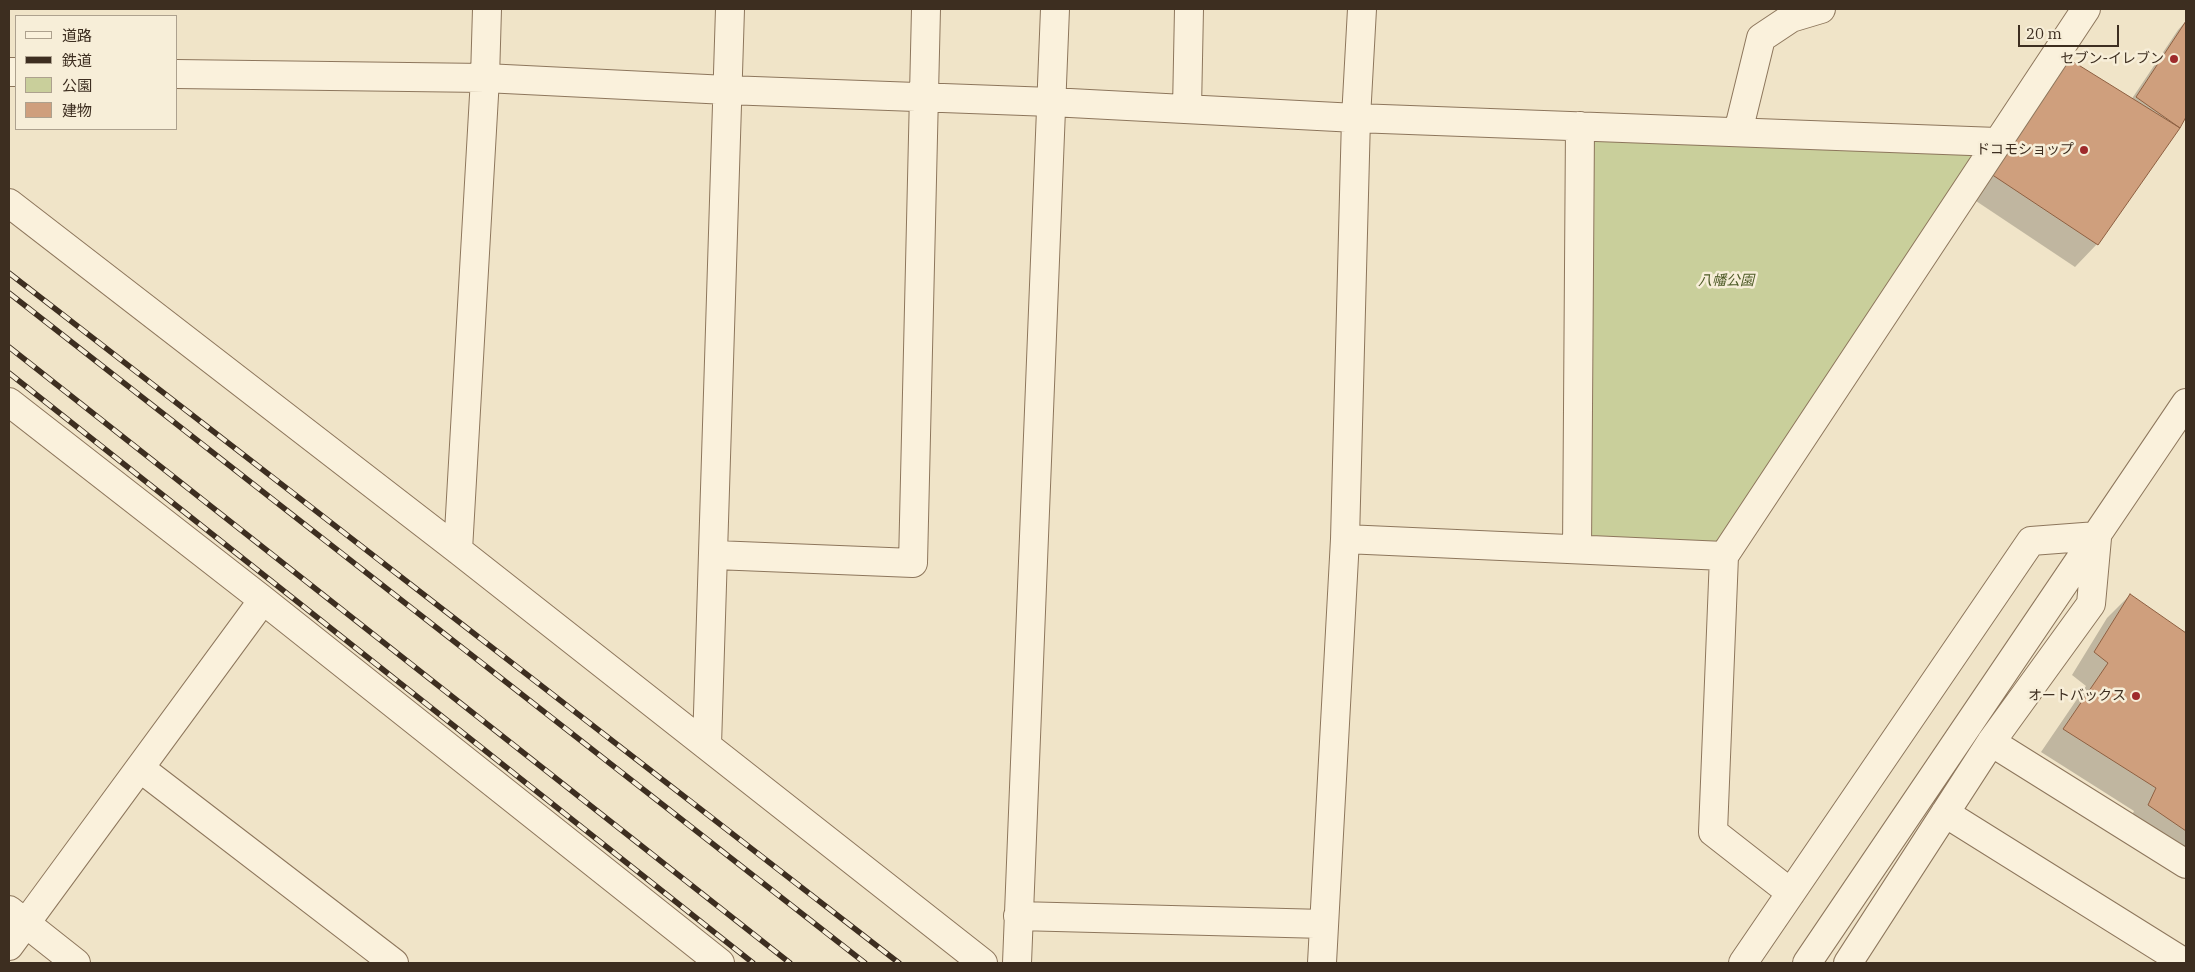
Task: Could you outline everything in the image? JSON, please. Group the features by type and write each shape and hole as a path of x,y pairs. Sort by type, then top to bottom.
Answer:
{"street":[{"path":"458,550 485,78 487,9"},
{"path":"707,745 715,556 730,9"},
{"path":"715,556 913,563 922,97 926,9"},
{"path":"1017,963 1055,9"},
{"path":"1186,109 1190,9"},
{"path":"1322,963 1345,539 1356,118 1362,9"},
{"path":"1738,132 1762,38 1791,18 1820,9"},
{"path":"1791,893 1713,832 1724,556 2086,9"},
{"path":"178,74 485,78 727,90 1052,102 1356,118 1997,142"},
{"path":"1577,549 1580,126"},
{"path":"9,203 458,550 983,963"},
{"path":"9,402 263,600 712,961"},
{"path":"1807,963 2186,403"},
{"path":"1848,963 1991,742 2091,604 2097,536"},
{"path":"1743,963 2031,541 2097,536"},
{"path":"1345,539 1724,556"},
{"path":"9,946 18,917 140,768 263,600"},
{"path":"1991,742 2186,864"},
{"path":"140,768 394,963"},
{"path":"1945,813 2185,963"},
{"path":"1018,916 1324,924"},
{"path":"18,917 76,963"}],"green space":[{"name":"八幡公園","path":"1588,136 1977,150 1719,544 1586,538"}],"building":[{"name":"セブン-イレブン","path":"2186,21 2186,117 2180,128 2136,97"},
{"name":"ドコモショップ","path":"2064,56 2180,128 2098,245 1988,172"},
{"name":"オートバックス","path":"2130,594 2186,633 2186,831 2148,805 2156,788 2063,729 2108,663 2094,652"}],"railway":[{"path":"9,273 899,963"},
{"path":"9,293 865,963"},
{"path":"9,347 790,963"},
{"path":"9,373 753,963"}],"place":[{"name":"セブン-イレブン","path":"2174,59"},
{"name":"ドコモショップ","path":"2084,150"},
{"name":"オートバックス","path":"2136,696"}]}
